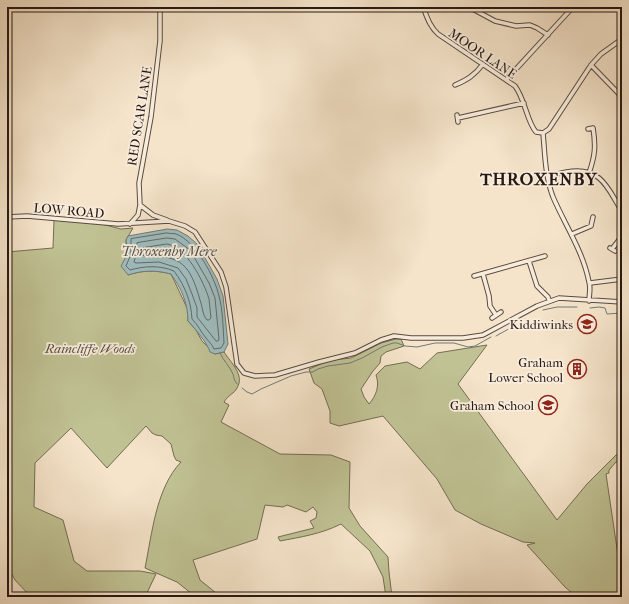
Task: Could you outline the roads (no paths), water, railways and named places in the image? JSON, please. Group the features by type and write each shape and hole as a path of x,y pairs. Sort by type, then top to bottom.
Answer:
{"street":[{"name":"RED SCAR LANE","path":"130,224 138,215 140,205 139,183 151,117 160,41 160,7"},
{"name":"MOOR LANE","path":"423,7 433,30 507,79 515,86 520,92 532,128 536,132 543,133"},
{"path":"469,7 495,21 516,26 530,26 537,28 548,35"},
{"path":"507,79 573,7"},
{"path":"589,301 590,283 572,234 553,196 544,160 543,133 549,128 591,65 601,54 622,39"},
{"path":"454,85 465,81 477,73 483,64"},
{"path":"591,65 622,97"},
{"path":"458,118 524,103"},
{"path":"588,129 593,128 595,152 589,173"},
{"path":"548,176 573,171 582,171 600,178 622,211"},
{"path":"140,205 154,216 180,224 195,232 216,264 226,287 237,364 244,373 255,376 275,375 319,362 343,357 355,353 381,340 394,336 411,338 463,338 483,335 549,300 559,298 622,302"},
{"name":"LOW ROAD","path":"7,217 27,216 118,224 169,221"},
{"path":"572,234 591,226 593,217"},
{"path":"612,249 622,236"},
{"path":"474,276 545,256"},
{"path":"529,260 537,286 549,300"},
{"path":"483,274 490,296 490,306 496,315"},
{"path":"590,283 622,279"},
{"path":"492,318 501,312"}],"water":[{"name":"Throxenby Mere","path":"167,229 177,230 188,236 197,244 217,279 223,296 228,344 224,352 215,354 210,352 204,340 188,321 187,308 183,296 171,274 150,271 128,275 121,266 128,253 126,240 128,236"}],"waterway":[{"path":"543,310 557,307 577,307"},
{"path":"590,308 605,308 607,314 622,313"},
{"path":"496,336 514,326"},
{"path":"242,388 252,394 291,376 306,372 313,372 328,366 350,363 393,343 417,347 435,343 454,343 468,347 475,346 491,337"},
{"path":"220,353 232,371 237,384"}],"place":[{"name":"Kiddiwinks","path":"587,324"},
{"name":"Graham Lower School","path":"577,369"},
{"name":"Graham School","path":"548,405"}],"district":[{"name":"THROXENBY","path":"539,179"}],"park label":[{"name":"Raincliffe Woods","path":"90,348"}]}
